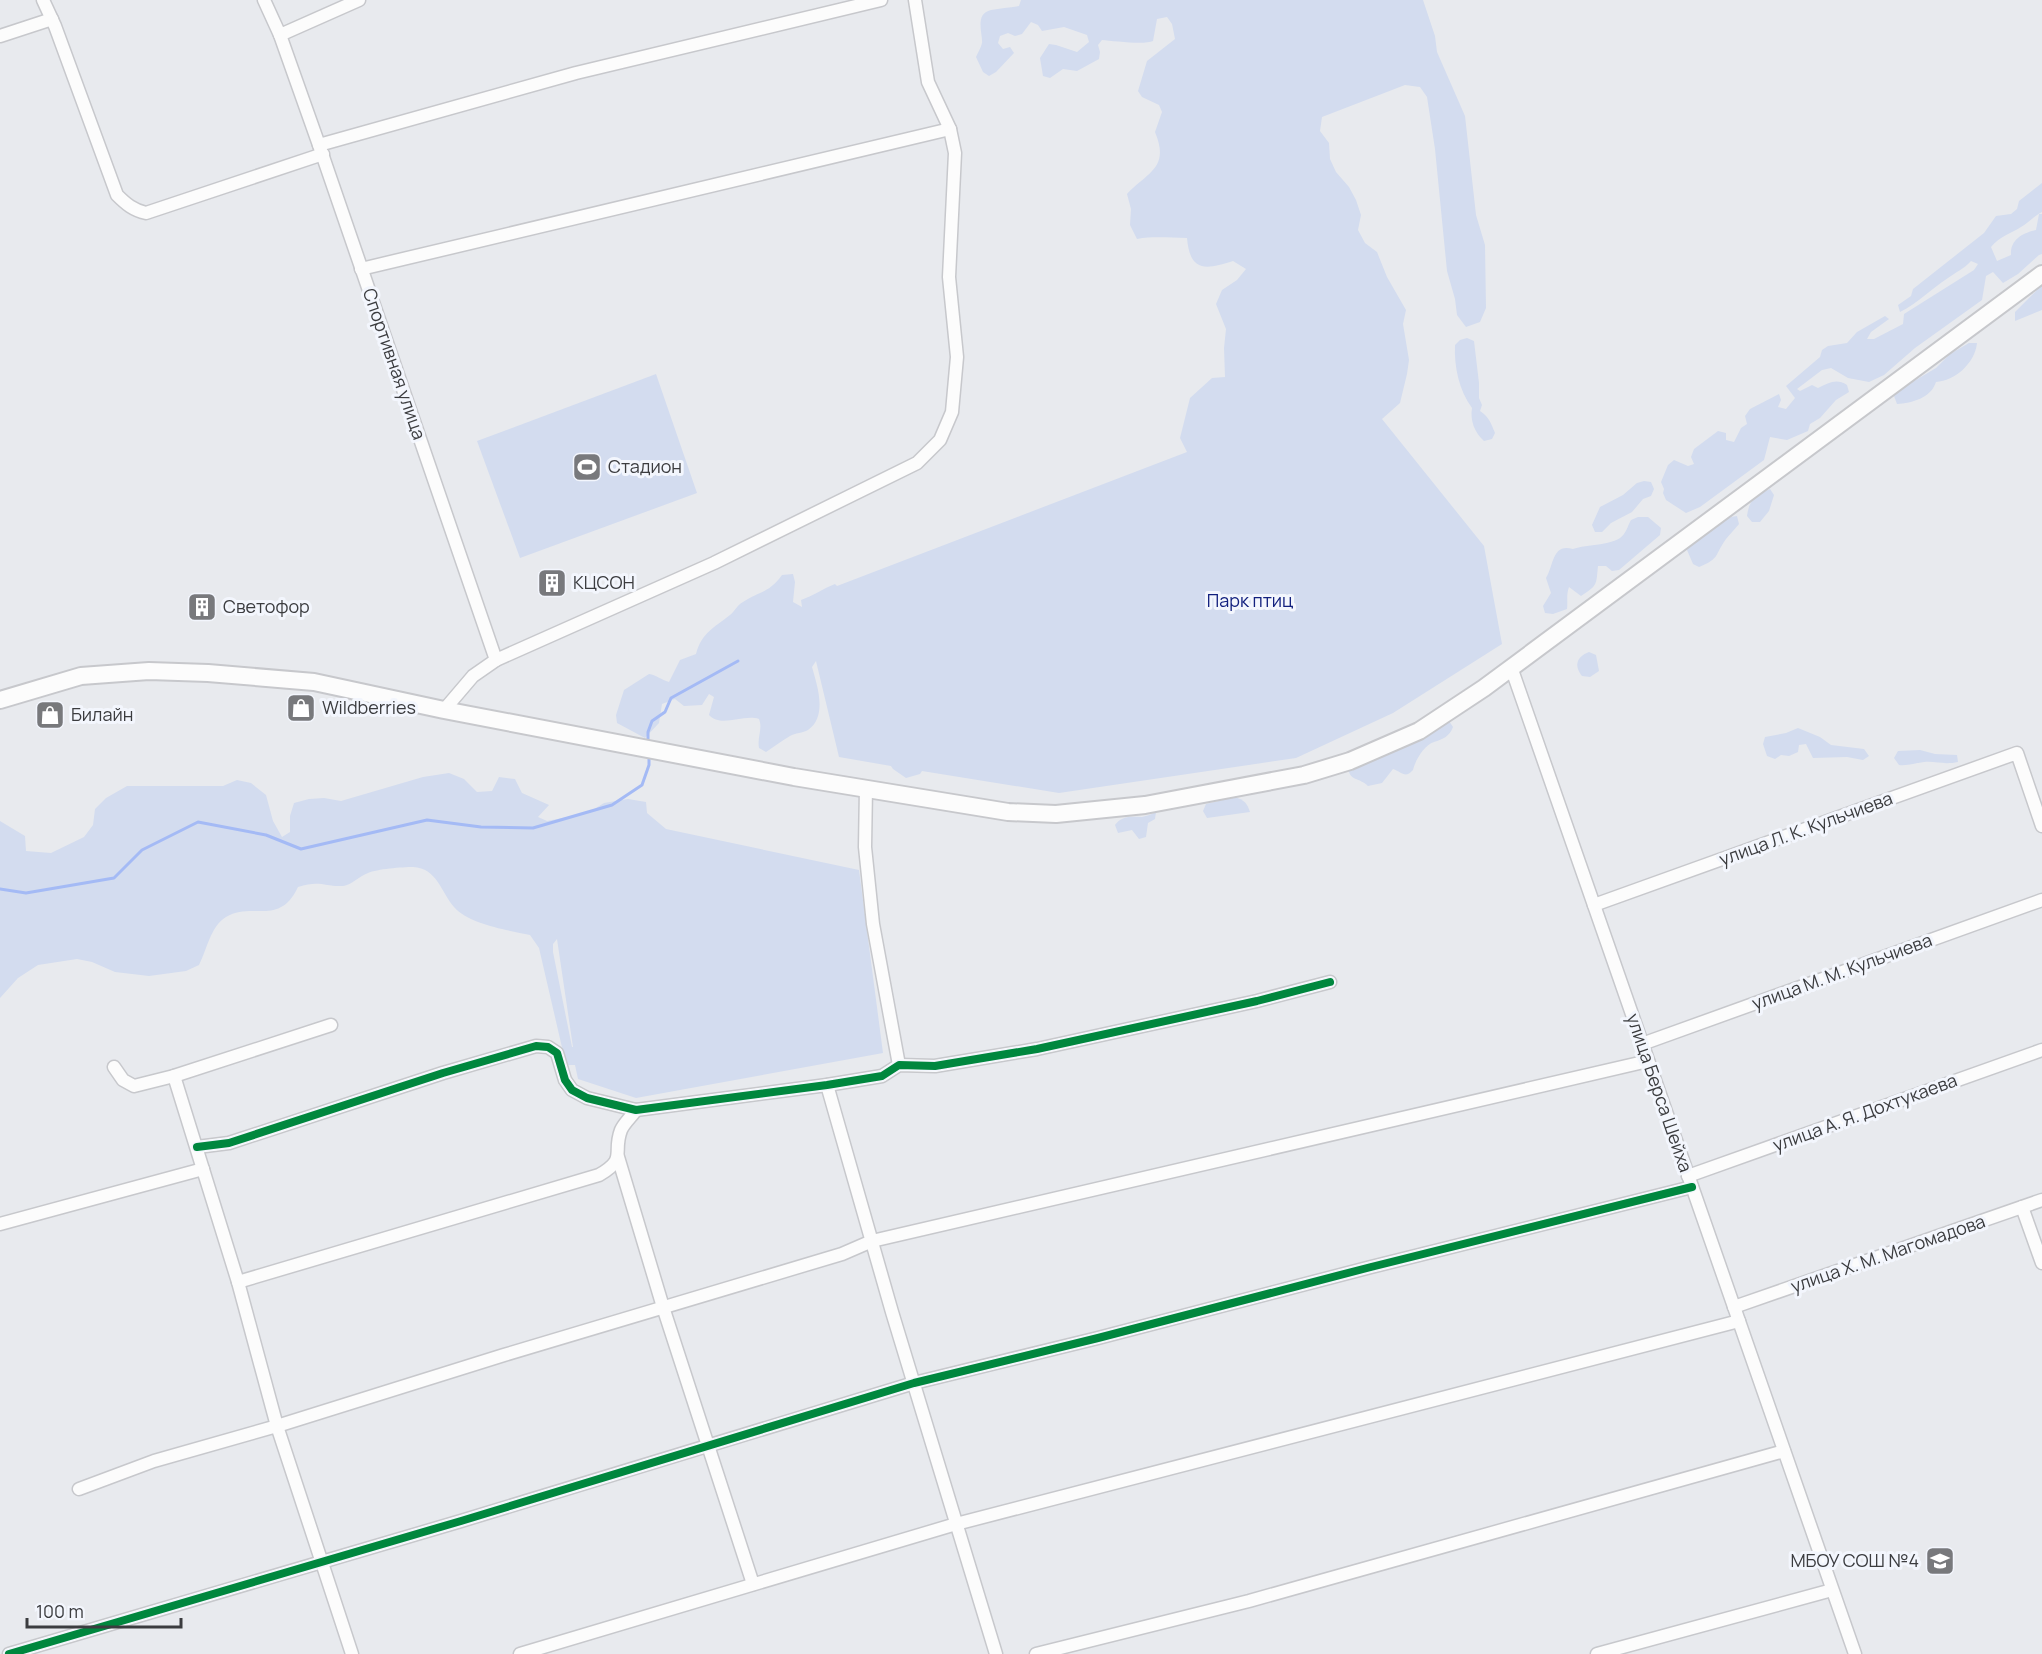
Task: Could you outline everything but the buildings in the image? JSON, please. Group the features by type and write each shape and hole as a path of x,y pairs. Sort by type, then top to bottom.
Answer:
{"main road":[{"path":"0,700 81,676 148,671 208,673 314,682 617,744 794,777 1008,812 1056,814 1145,805 1304,775 1350,761 1419,731 1511,667 2042,274"}],"street":[{"path":"43,0 117,195 128,206 146,213 321,150 576,73 881,0"},
{"name":"Спортивная улица","path":"264,0 280,35 321,150 496,660"},
{"path":"280,35 359,0"},
{"path":"444,710 473,676 496,660 714,563 917,463 940,440 952,412 957,357 949,277 955,153 950,129 928,82 915,0"},
{"path":"0,36 52,19"},
{"path":"361,269 950,129"},
{"name":"улица Берса Шейха","path":"1511,667 1855,1654"},
{"name":"улица Л. К. Кульчиева","path":"1594,905 2017,753 2042,826"},
{"path":"866,788 865,847 873,924 899,1065"},
{"name":"улица М. М. Кульчиева","path":"1642,1044 2042,900"},
{"path":"197,1148 229,1143 443,1073 536,1046 548,1047 556,1053 565,1080 572,1090 586,1098 636,1110 827,1086 882,1076 899,1065 935,1066 1037,1049 1257,1001 1330,982"},
{"path":"114,1067 123,1080 134,1086 174,1076 332,1025"},
{"name":"улица А. Я. Дохтукаева","path":"9,1654 322,1563 914,1383 1371,1267 1690,1181 2042,1050"},
{"path":"79,1489 154,1461 277,1426 842,1254 872,1241 1648,1061"},
{"path":"174,1076 238,1282 277,1426 352,1654"},
{"path":"827,1086 996,1654"},
{"path":"238,1282 599,1175 612,1167 618,1157 622,1130 636,1110"},
{"path":"618,1157 663,1307 753,1584"},
{"path":"0,1224 203,1168"},
{"name":"улица Х. М. Магомадова","path":"1734,1307 2042,1200"},
{"path":"2022,1207 2042,1263"},
{"path":"520,1654 956,1524 1739,1321"},
{"path":"1036,1654 1249,1601 1784,1451"},
{"path":"1597,1654 1832,1590"}],"green space":[{"name":"Парк птиц","path":"1021,0 1423,0 1435,36 1437,52 1465,116 1476,215 1485,245 1486,308 1480,322 1466,327 1457,315 1447,271 1435,149 1427,97 1420,87 1405,85 1322,117 1320,131 1329,143 1330,159 1336,172 1349,187 1356,200 1361,215 1358,230 1365,243 1377,252 1387,277 1406,310 1403,324 1409,360 1407,374 1400,403 1382,419 1484,546 1502,644 1393,713 1296,758 1059,793 922,771 920,774 906,778 891,766 839,757 816,661 812,667 818,691 818,717 808,730 790,736 766,752 759,748 759,719 726,721 714,719 709,715 714,697 709,694 702,705 684,706 675,699 662,704 659,723 645,738 617,723 616,715 624,690 649,674 669,682 680,660 696,654 709,631 741,603 768,589 782,575 793,574 795,582 793,602 802,607 801,600 835,584 837,586 1187,452 1180,438 1190,398 1212,378 1225,377 1226,329 1216,304 1222,290 1237,280 1246,269 1233,261 1214,266 1201,266 1195,263 1192,257 1187,238 1137,239 1130,225 1131,209 1127,194 1154,168 1160,154 1155,132 1162,112 1159,105 1142,97 1138,91 1147,61 1175,39 1172,24 1167,17 1157,19 1153,41 1149,42 1102,40 1098,45 1099,59 1077,71 1063,69 1050,78 1043,76 1040,58 1049,44 1077,52 1089,42 1087,35 1064,27 1042,31 1038,25 1031,22 1022,34 1015,36 1008,33 1000,36 998,43 1003,49 1010,47 1014,53 989,76 983,72 976,57 982,43 981,20 986,12 1019,6"},
{"path":"2042,183 2042,212 1994,243 1991,247 1997,261 2011,255 2015,241 2022,235 2036,230 2039,214 2042,214 2042,254 2003,283 1993,272 1986,276 1982,300 1915,348 1884,375 1869,382 1848,378 1831,368 1822,370 1797,389 1800,391 1812,385 1818,388 1836,382 1847,385 1849,392 1836,400 1820,418 1810,424 1808,431 1787,440 1770,437 1764,460 1700,507 1686,513 1666,500 1661,482 1668,465 1674,460 1688,466 1694,464 1691,457 1694,449 1718,431 1726,433 1726,440 1734,442 1741,428 1747,424 1745,416 1750,409 1779,394 1781,400 1778,407 1786,409 1795,398 1786,386 1820,357 1822,350 1828,346 1847,343 1857,332 1885,316 1889,319 1871,332 1867,339 1874,339 1903,324 1904,314 1974,270 1978,264 1971,261 1900,312 1898,305 1911,296 1913,289 1984,233 1996,216 2011,214 2017,209 2019,201"},
{"path":"2042,281 2042,310 2015,321 2015,312 2036,291"},
{"path":"1467,338 1474,341 1479,398 1482,405 1480,411 1488,418 1495,433 1492,439 1484,441 1474,426 1472,408 1461,386 1455,362 1455,345"},
{"path":"1969,343 1977,343 1972,357 1963,370 1950,378 1936,382 1930,392 1920,399 1897,404 1894,396 1899,390 1936,368 1950,354"},
{"name":"Стадион","path":"656,374 697,493 520,558 477,441"},
{"path":"1651,482 1654,489 1651,496 1643,499 1632,512 1611,523 1602,532 1595,532 1592,525 1600,507 1623,495 1637,483"},
{"path":"1770,489 1774,495 1769,511 1760,522 1752,522 1747,516 1751,502"},
{"path":"1737,516 1739,524 1726,539 1714,559 1699,567 1693,564 1687,550 1691,543 1726,520"},
{"path":"1648,517 1661,528 1660,535 1619,570 1612,571 1606,566 1598,566 1596,581 1591,589 1581,596 1569,587 1567,609 1553,614 1545,613 1543,606 1551,593 1546,578 1557,552 1566,548 1573,549 1614,541 1624,534 1631,520"},
{"path":"1589,652 1596,655 1599,671 1590,677 1582,676 1577,665 1581,656"},
{"path":"1449,721 1453,727 1450,733 1427,746 1413,770 1408,774 1393,769 1382,783 1368,786 1350,774 1349,766 1352,763 1407,746 1427,736 1440,723"},
{"path":"1798,728 1820,737 1831,745 1864,749 1869,756 1863,760 1847,757 1813,758 1806,744 1799,745 1798,752 1789,756 1781,755 1775,759 1767,756 1763,744 1765,737"},
{"path":"1920,750 1935,754 1957,755 1958,762 1899,765 1894,758 1898,751"},
{"path":"449,773 464,779 477,792 492,791 499,777 515,779 522,793 549,805 538,817 547,821 588,813 604,803 628,799 646,802 647,813 666,829 859,870 883,1053 636,1098 578,1079 575,1065 568,1065 564,1056 539,948 530,935 490,926 461,913 449,901 433,876 421,868 413,867 372,872 343,886 317,884 298,887 291,899 274,910 246,911 226,917 216,927 199,965 186,971 149,976 115,972 92,962 77,959 38,965 18,978 0,998 0,821 25,836 26,851 51,853 84,837 93,825 95,809 106,798 127,786 223,786 237,780 251,783 266,795 273,821 282,837 290,832 290,816 294,803 324,798 341,801 423,777","holes":["557,939 573,1047 553,952 553,944"]},
{"path":"1235,797 1245,802 1250,812 1207,818 1203,811 1206,804"},
{"path":"1156,812 1155,819 1148,823 1146,837 1139,839 1132,830 1118,833 1115,825 1121,820"}],"waterway":[{"path":"648,740 652,721 665,712 671,698 738,661"},
{"path":"0,889 26,893 114,878 142,850 198,822 266,835 301,849 427,820 481,827 533,828 612,805 642,785 649,759"}],"cycle path":[{"path":"197,1147 229,1143 443,1073 536,1046 548,1047 557,1053 565,1080 572,1090 587,1098 636,1110 882,1076 899,1065 935,1066 1037,1049 1257,1001 1330,982"},
{"path":"9,1654 461,1521 914,1383 1692,1187"}],"place":[{"name":"Стадион","path":"587,467"},
{"name":"КЦСОН","path":"552,583"},
{"name":"Светофор","path":"202,607"},
{"name":"Wildberries","path":"301,708"},
{"name":"Билайн","path":"50,715"},
{"name":"МБОУ СОШ №4","path":"1940,1561"}]}
